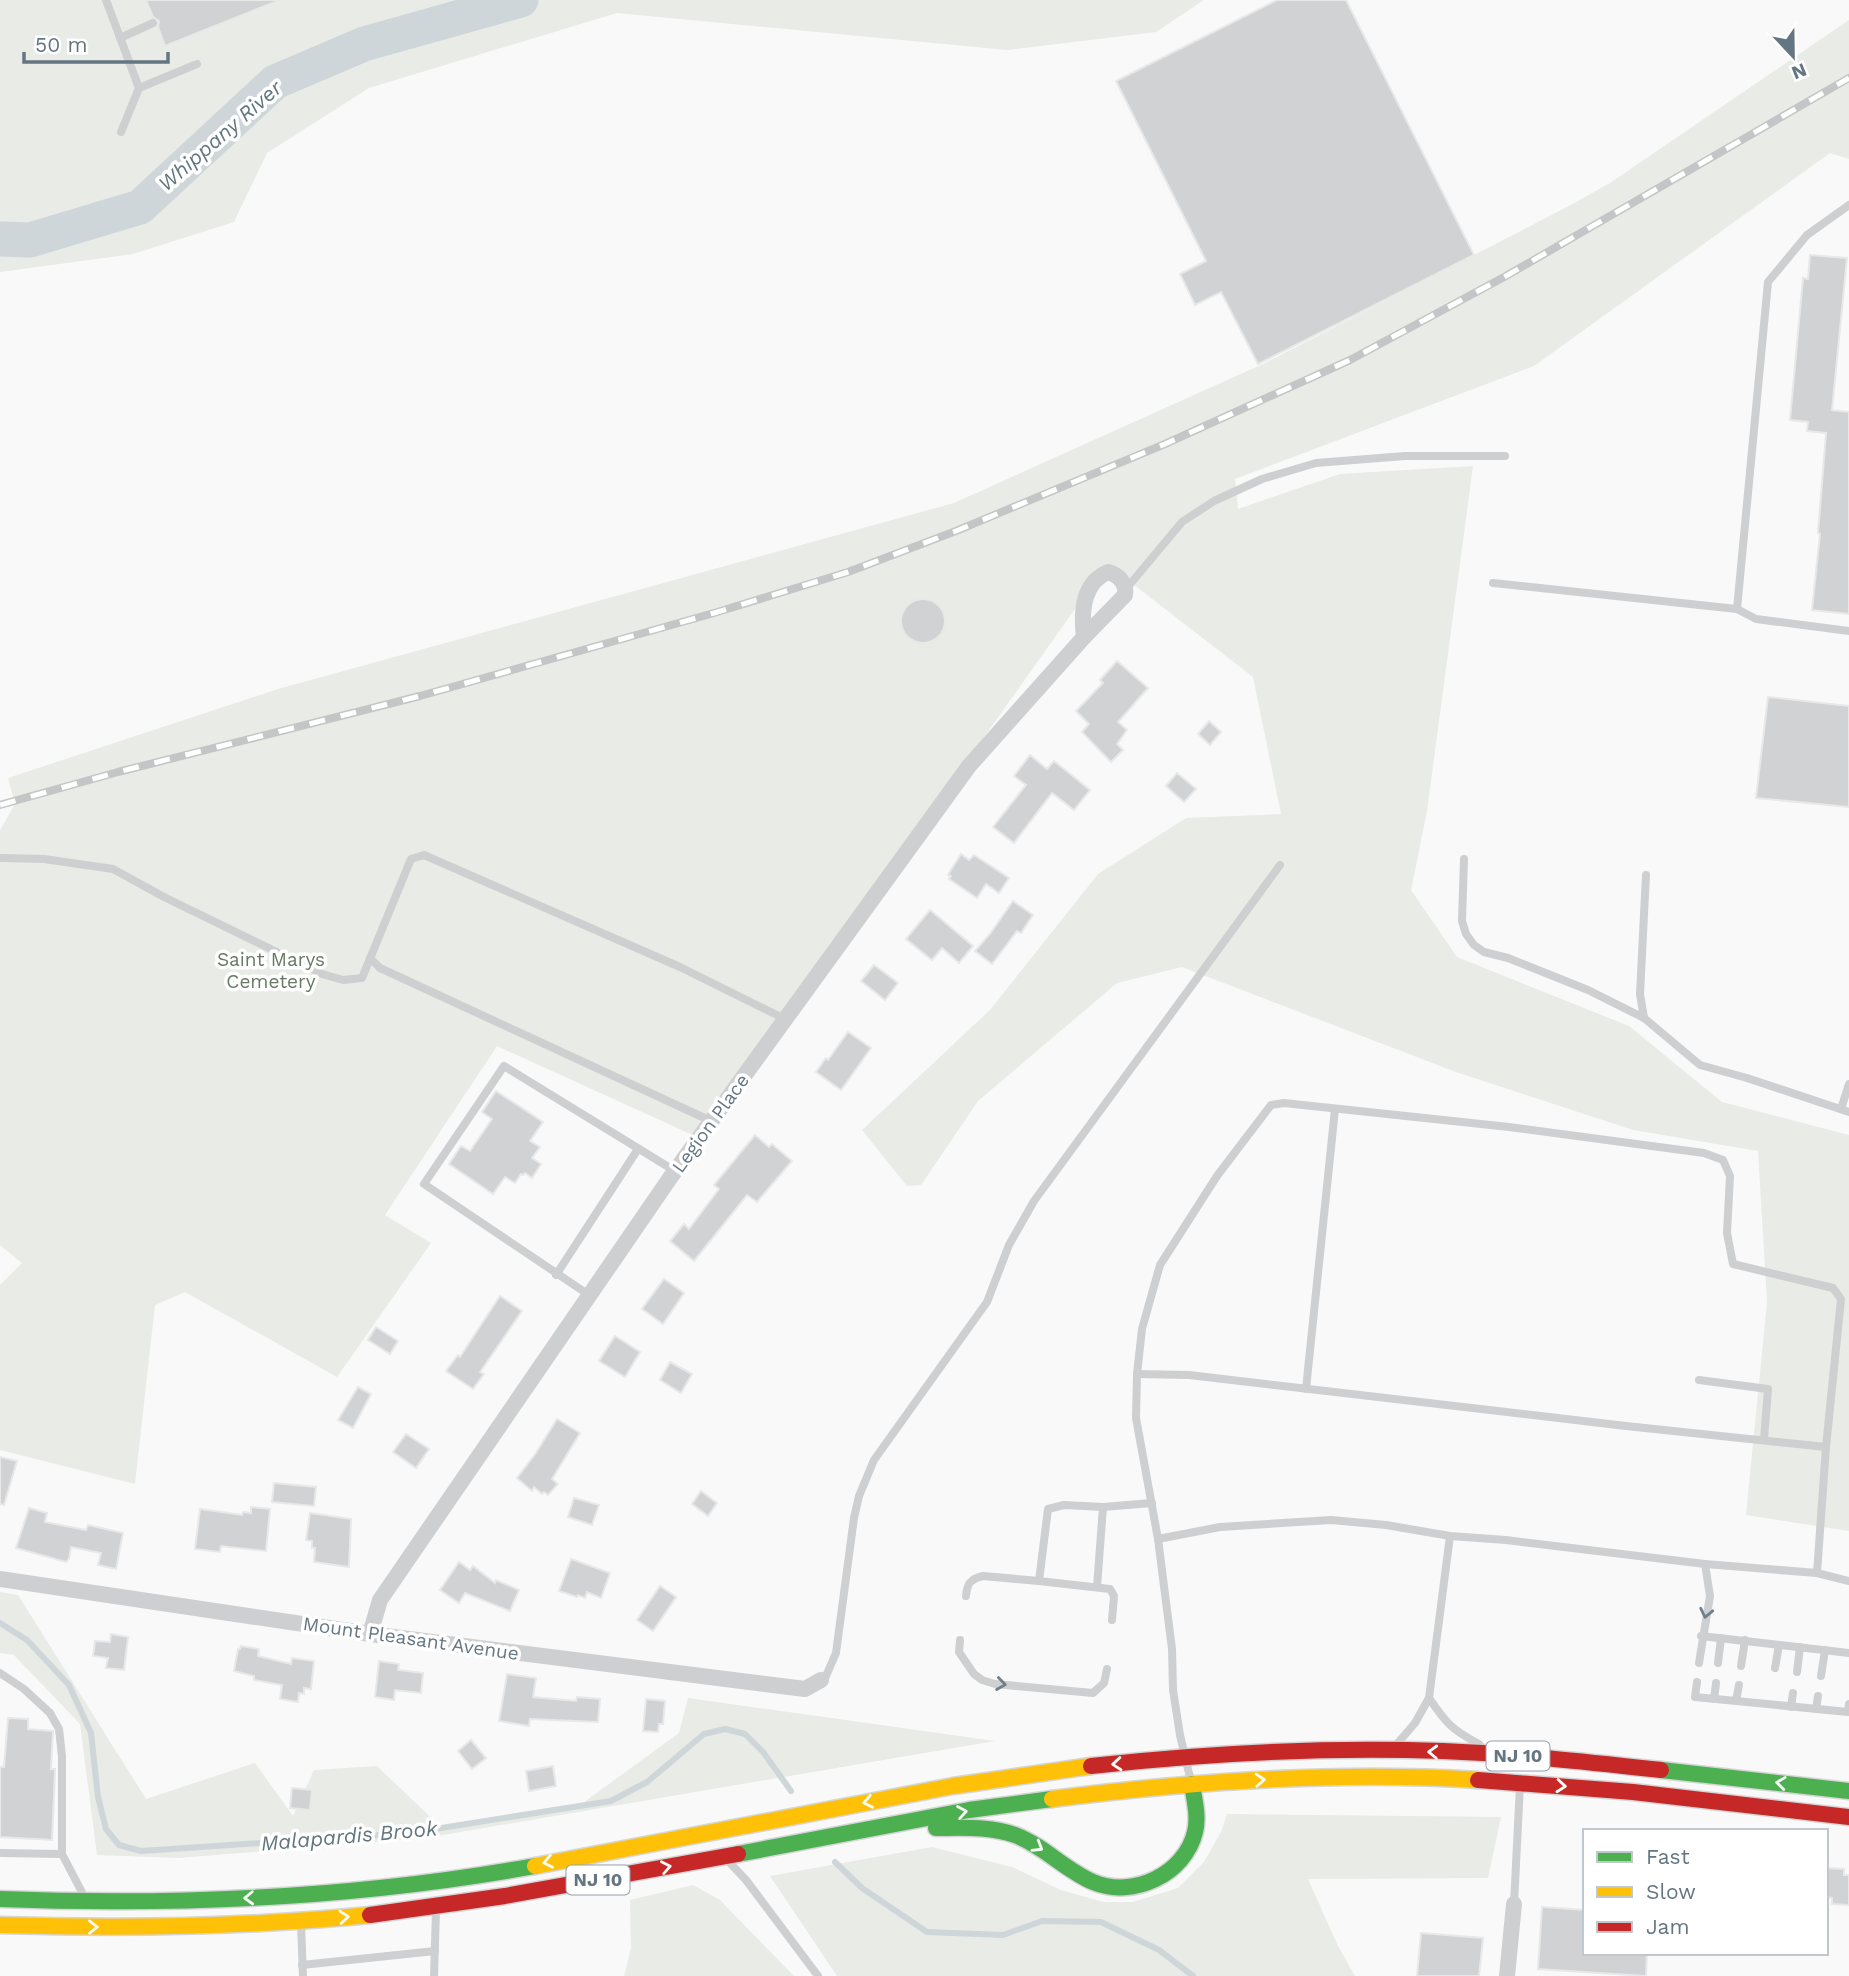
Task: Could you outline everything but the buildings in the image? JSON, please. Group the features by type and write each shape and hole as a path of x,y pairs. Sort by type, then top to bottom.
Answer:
{"main road":[{"name":"NJ 10","path":"0,1899 160,1901 274,1897 474,1877 981,1781 1075,1768 1268,1752 1389,1751 1500,1755 1601,1763 1849,1791"},
{"name":"NJ 10","path":"0,1926 198,1927 300,1921 436,1907 1034,1801 1192,1784 1416,1777 1520,1782 1849,1817"},
{"path":"876,1827 990,1828 1036,1844 1092,1882 1104,1887 1119,1888 1156,1880 1186,1854 1196,1830 1192,1784"},
{"path":"0,1941 46,1928"}],"street":[{"path":"1084,637 1084,601 1092,584 1108,572 1114,574 1126,589"},
{"name":"Legion Place","path":"370,1634 380,1600 711,1121 969,766 1084,637 1121,603 1126,589"},
{"name":"Mount Pleasant Avenue","path":"0,1579 370,1634 805,1689 821,1680"},
{"path":"1507,1976 1514,1904"}],"lane":[{"path":"106,0 139,89 121,132"},
{"path":"120,37 153,23"},
{"path":"139,89 197,64"},
{"path":"1737,609 1768,282 1807,235 1849,205"},
{"path":"1126,589 1182,522 1214,501 1262,480 1316,463 1405,456 1505,456"},
{"path":"1493,583 1737,609 1756,619 1849,631"},
{"path":"0,858 44,859 113,869 164,897 322,974 343,980 362,978 411,859 424,855 680,967 785,1019"},
{"path":"1464,859 1462,921 1466,934 1474,945 1484,952 1508,958 1588,990 1644,1018 1700,1065 1845,1111 1849,1084"},
{"path":"821,1680 826,1676 836,1653 854,1518 859,1496 874,1460 987,1302 1009,1245 1034,1201 1280,865"},
{"path":"1644,1018 1640,994 1646,875"},
{"path":"370,958 380,968 711,1121"},
{"path":"589,1296 424,1184 504,1066 675,1171"},
{"path":"1192,1784 1172,1690 1172,1649 1158,1539 1136,1418 1142,1329 1160,1265 1217,1176 1271,1105 1284,1103 1509,1127 1704,1153 1723,1160 1730,1176 1727,1233 1733,1264 1833,1288 1841,1300 1817,1573"},
{"path":"1306,1389 1335,1109"},
{"path":"556,1275 638,1149"},
{"path":"1137,1374 1189,1375 1826,1447"},
{"path":"1699,1380 1768,1389 1764,1439"},
{"path":"1039,1581 1048,1509 1064,1504 1103,1507 1152,1503"},
{"path":"1097,1587 1103,1507"},
{"path":"1158,1539 1220,1527 1331,1520 1705,1564 1817,1573 1849,1581"},
{"path":"1389,1751 1401,1742 1429,1698 1450,1536"},
{"path":"1699,1663 1701,1636 1710,1596 1705,1564"},
{"path":"966,1596 967,1584 974,1578 983,1576 1110,1589 1114,1596 1112,1620"},
{"path":"1701,1636 1849,1653"},
{"path":"1718,1663 1721,1637"},
{"path":"960,1640 959,1652 974,1674 995,1684 1093,1693 1104,1684 1107,1668"},
{"path":"1741,1667 1745,1640"},
{"path":"1775,1668 1779,1645"},
{"path":"1797,1672 1800,1647"},
{"path":"1821,1676 1825,1650"},
{"path":"0,1673 24,1689 50,1713 59,1729 62,1756 62,1854 87,1901"},
{"path":"1697,1682 1695,1697 1848,1712 1849,1704"},
{"path":"1714,1699 1716,1683"},
{"path":"1736,1701 1739,1685"},
{"path":"1770,1704 1772,1692"},
{"path":"1791,1707 1793,1693"},
{"path":"1816,1709 1818,1696"},
{"path":"1429,1698 1455,1732 1500,1755"},
{"path":"1514,1904 1520,1782"},
{"path":"0,1853 62,1854"},
{"path":"723,1856 746,1880 818,1976"},
{"path":"434,1976 436,1907"},
{"path":"300,1921 303,1976"},
{"path":"302,1965 435,1951"}],"green space":[{"path":"0,0 1204,0 1156,32 1007,50 617,13 369,88 267,153 234,222 133,254 0,272"},
{"name":"Saint Marys Cemetery","path":"1849,20 1849,159 1830,153 1534,366 1235,479 1238,509 1340,474 1473,466 1427,811 1411,890 1457,957 1629,1026 1722,1102 1849,1135 1849,1531 1746,1515 1767,1302 1758,1151 1633,1130 1456,1072 1182,967 1117,983 978,1101 921,1185 907,1186 862,1130 990,1010 1098,874 1186,818 1281,814 1253,677 1107,564 697,1137 497,1046 385,1215 431,1243 337,1377 185,1292 155,1305 135,1484 0,1450 0,1285 22,1263 0,1245 0,830 15,804 8,778 278,689 954,503 1263,364 1567,207 1610,183"},
{"path":"0,1592 18,1595 146,1799 255,1763 293,1816 314,1770 377,1766 443,1829 580,1805 679,1733 688,1698 995,1741 425,1838 179,1858 97,1855 80,1724 14,1655 0,1653"},
{"path":"1227,1814 1501,1817 1488,1878 1308,1879 1338,1946 1355,1976 837,1976 770,1876 932,1847 1012,1867 1061,1890 1103,1902 1133,1902 1178,1888 1204,1862 1222,1830"},
{"path":"693,1885 720,1900 794,1976 624,1976 631,1948 630,1900"}],"waterway":[{"name":"Whippany River","path":"0,239 30,240 140,207 275,82 364,44 521,0"},
{"name":"Malapardis Brook","path":"0,1623 27,1640 69,1685 91,1733 98,1797 106,1829 119,1845 141,1851 410,1833 611,1801 647,1782 704,1734 725,1729 745,1734 763,1752 791,1791"},
{"name":"Malapardis Brook","path":"835,1862 862,1888 927,1932 1003,1935 1042,1921 1101,1922 1159,1950 1193,1976"}],"railway":[{"path":"0,805 118,772 420,696 714,613 848,572 956,531 1165,444 1350,360 1506,276 1849,78"}],"traffic: fast":[{"path":"1661,1770 1849,1791"},
{"path":"936,1828 976,1828 1005,1832 1035,1845 1093,1882 1108,1886 1140,1885 1169,1871 1189,1847 1196,1820 1192,1784"},
{"path":"738,1854 969,1810 1052,1799"},
{"path":"0,1899 135,1901 269,1897 402,1886 535,1866"}],"traffic: slow":[{"path":"535,1866 953,1786 1091,1766"},
{"path":"1052,1799 1265,1779 1425,1777 1478,1780"},
{"path":"0,1925 185,1926 370,1915"}],"traffic: jam":[{"path":"1091,1766 1267,1752 1399,1750 1498,1754 1661,1770"},
{"path":"1478,1780 1633,1792 1849,1817"},
{"path":"370,1915 505,1896 738,1854"}]}
